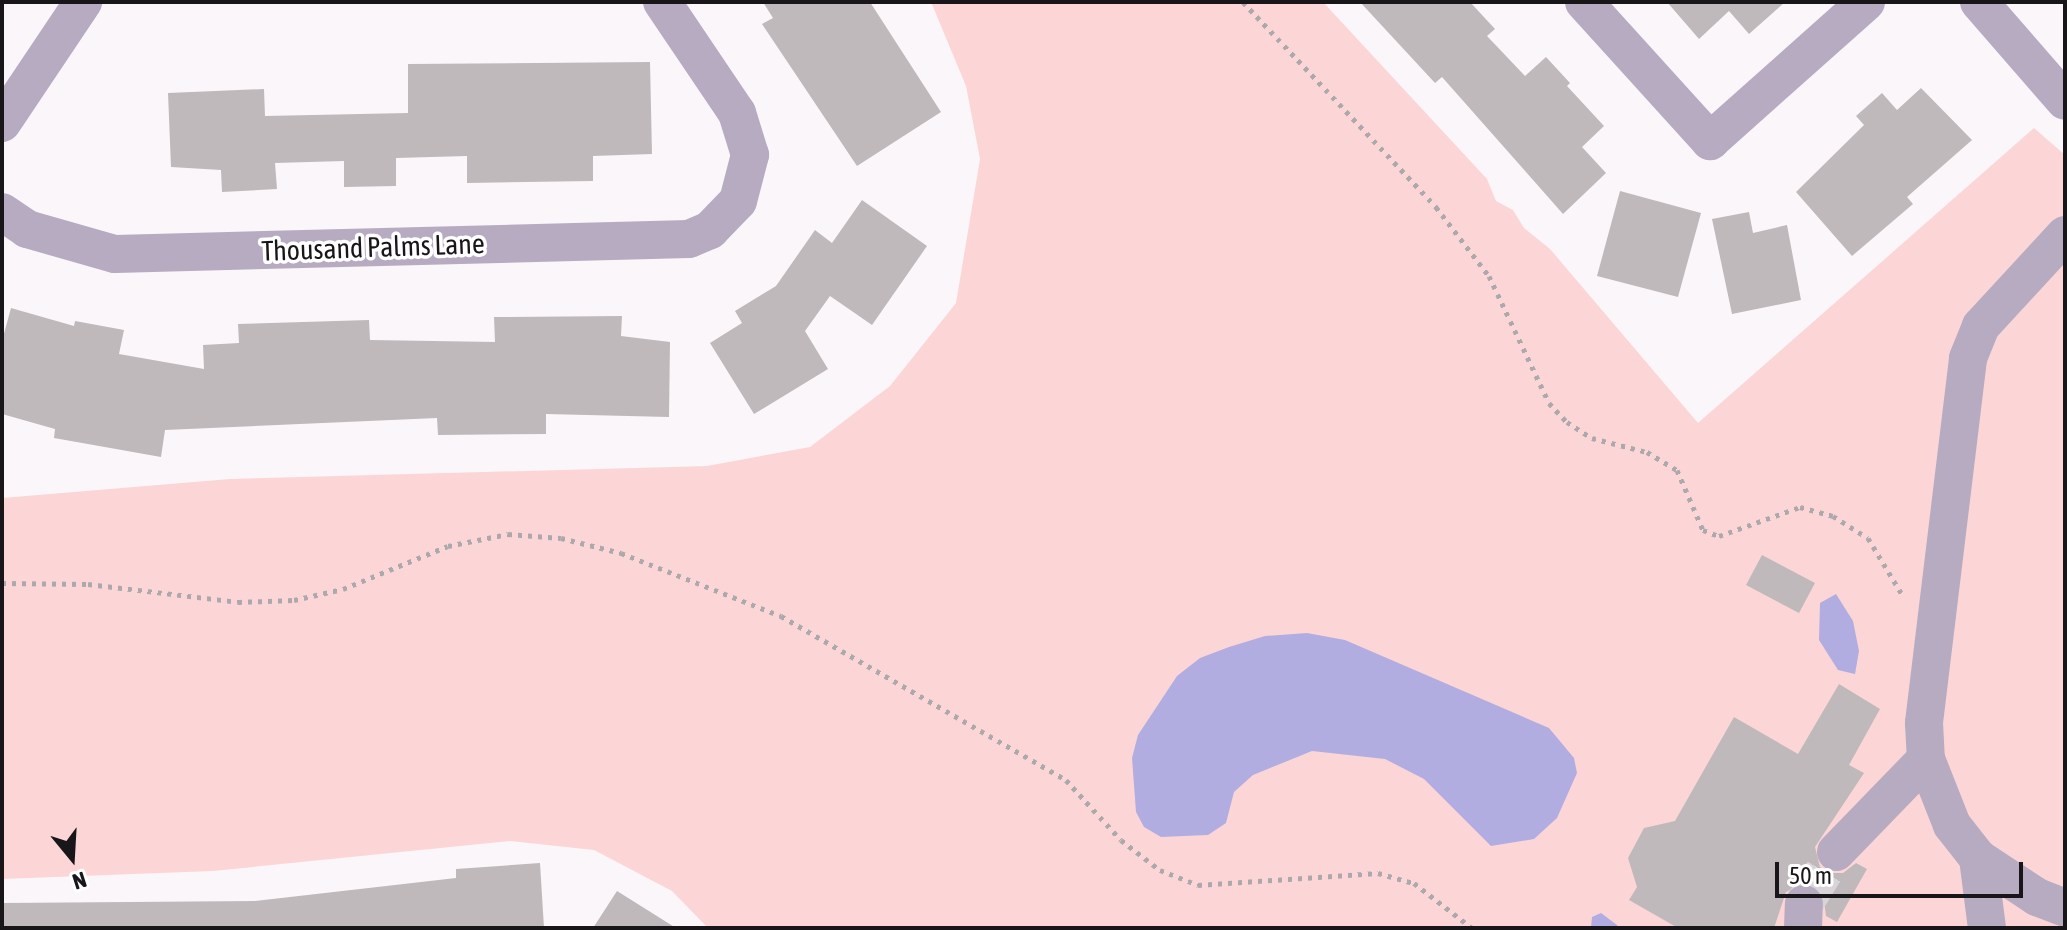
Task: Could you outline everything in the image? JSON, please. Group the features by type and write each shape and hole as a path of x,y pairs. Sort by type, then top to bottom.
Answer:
{"street":[{"path":"2,123 83,2"},
{"name":"Thousand Palms Lane","path":"2,212 27,229 115,254 689,239 710,230 738,201 750,155 737,113 662,2"},
{"path":"1584,2 1710,141 1866,2"},
{"path":"1979,2 2065,101"},
{"path":"2065,235 1981,326 1968,359 1924,723 1926,759 1952,825 1978,858 2037,897 2065,908"},
{"path":"1836,852 1926,759"},
{"path":"1978,858 1987,928"}],"path":[{"path":"1243,2 1436,207 1489,276 1549,403 1567,422 1592,438 1647,452 1677,470 1703,530 1719,536 1800,507 1833,516 1868,538 1912,607 1937,617"},
{"path":"2,583 88,584 238,602 294,600 343,589 448,546 508,534 561,538 621,553 781,616 1066,780 1121,840 1160,870 1198,885 1378,873 1414,883 1472,928"}],"shaded area":[{"path":"931,2 1323,2 1487,179 1496,201 1513,210 1524,228 1550,249 1698,423 2034,128 2065,155 2065,928 708,928 672,891 594,850 510,841 213,871 2,879 2,498 230,479 707,466 810,447 890,386 956,303 980,159 966,86"},
{"path":"1836,594 1853,621 1859,651 1855,674 1838,670 1819,640 1820,603"},
{"path":"1307,633 1345,640 1549,728 1574,758 1577,773 1557,818 1534,839 1491,846 1424,779 1385,759 1312,751 1253,775 1234,792 1226,823 1208,835 1161,837 1144,827 1136,812 1132,758 1138,735 1177,676 1200,658 1229,647 1265,636"},
{"path":"1601,913 1619,928 1591,928 1592,917"}],"building":[{"path":"763,2 870,2 941,112 857,166 762,24 773,18"},
{"path":"1360,2 1470,2 1495,29 1487,36 1525,76 1546,57 1570,83 1567,86 1604,126 1582,147 1606,173 1563,214 1442,77 1435,83"},
{"path":"1667,2 1785,2 1749,34 1729,11 1699,39"},
{"path":"650,62 652,154 593,156 593,181 467,183 467,156 396,158 396,186 344,187 344,161 275,163 277,189 222,192 221,170 171,167 168,93 264,89 265,116 408,113 408,64"},
{"path":"1921,88 1972,140 1907,197 1913,204 1852,256 1796,192 1864,125 1856,116 1882,93 1897,110"},
{"path":"1620,191 1701,213 1678,297 1597,276"},
{"path":"862,200 927,246 872,325 830,296 805,331 828,369 754,414 710,343 742,323 735,311 776,286 815,230 832,243"},
{"path":"1749,212 1753,233 1787,225 1801,300 1732,314 1712,219"},
{"path":"11,308 74,326 75,321 124,330 119,354 204,369 203,345 239,343 238,324 369,320 370,340 495,342 494,317 622,316 621,336 670,342 669,417 546,414 546,434 438,435 437,418 165,430 161,457 54,438 55,429 2,414 2,341"},
{"path":"1762,555 1815,583 1799,613 1746,585"},
{"path":"1839,684 1880,709 1849,765 1864,773 1815,847 1820,867 1830,873 1843,873 1856,863 1867,869 1837,922 1826,916 1823,893 1806,882 1786,892 1774,928 1678,928 1629,900 1637,887 1628,858 1644,828 1675,821 1734,717 1798,754"},
{"path":"540,863 544,928 2,928 2,903 255,901 456,878 456,869"},
{"path":"617,891 676,928 593,928"}],"tunnel":[{"path":"1804,904 1836,852"}]}
